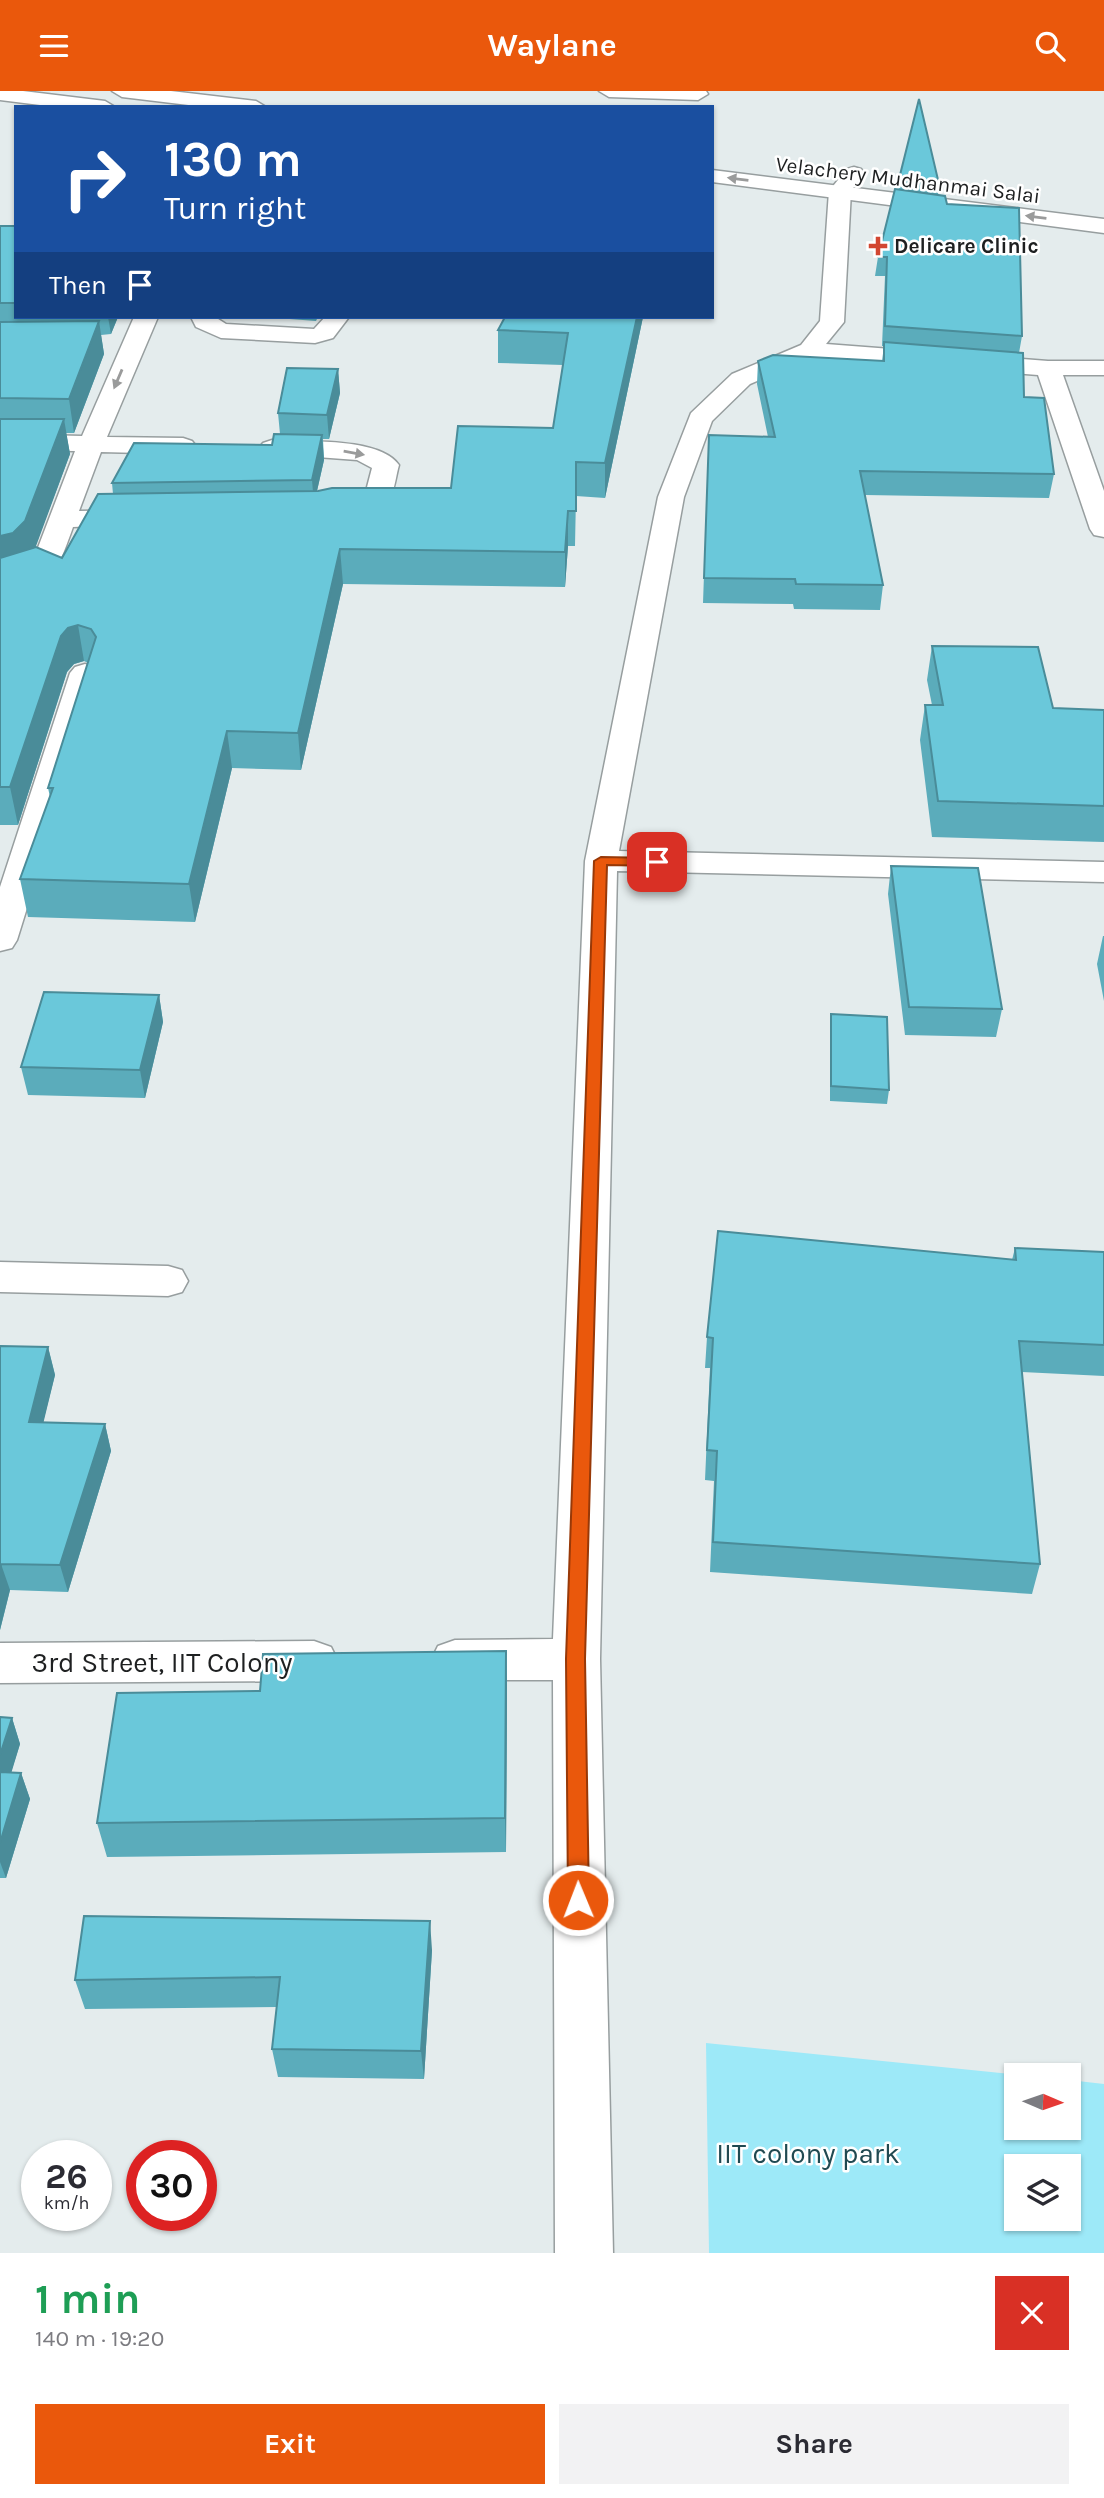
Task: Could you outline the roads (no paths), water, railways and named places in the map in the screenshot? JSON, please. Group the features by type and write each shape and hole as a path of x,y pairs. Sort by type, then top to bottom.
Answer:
{"street":[{"path":"122,91 208,96 247,105"},
{"path":"609,91 697,97"},
{"path":"0,94 90,105"},
{"name":"Velachery Mudhanmai Salai","path":"714,157 1104,226"},
{"name":"Velachery Mudhanmai Salai","path":"714,176 854,180"},
{"path":"809,351 832,323 854,180"},
{"path":"0,585 31,576 47,561 91,444 145,319"},
{"path":"203,319 204,322 221,331 315,335 329,329 336,319"},
{"path":"107,344 133,344"},
{"path":"584,2253 576,1659 601,861 671,498 700,418 741,379 809,351 1048,368 1104,368"},
{"path":"1048,368 1104,529"},
{"path":"0,442 212,447"},
{"path":"252,448 362,453 386,465 378,495 359,507 308,516"},
{"path":"63,519 158,517"},
{"path":"0,940 85,673"},
{"path":"601,861 1104,872"},
{"path":"0,1276 167,1281"},
{"path":"411,1660 576,1659"},
{"name":"3rd Street, IIT Colony","path":"0,1663 356,1661"}],"place":[{"name":"Delicare Clinic","path":"878,246"}],"park label":[{"name":"IIT colony park","path":"808,2153"}]}
